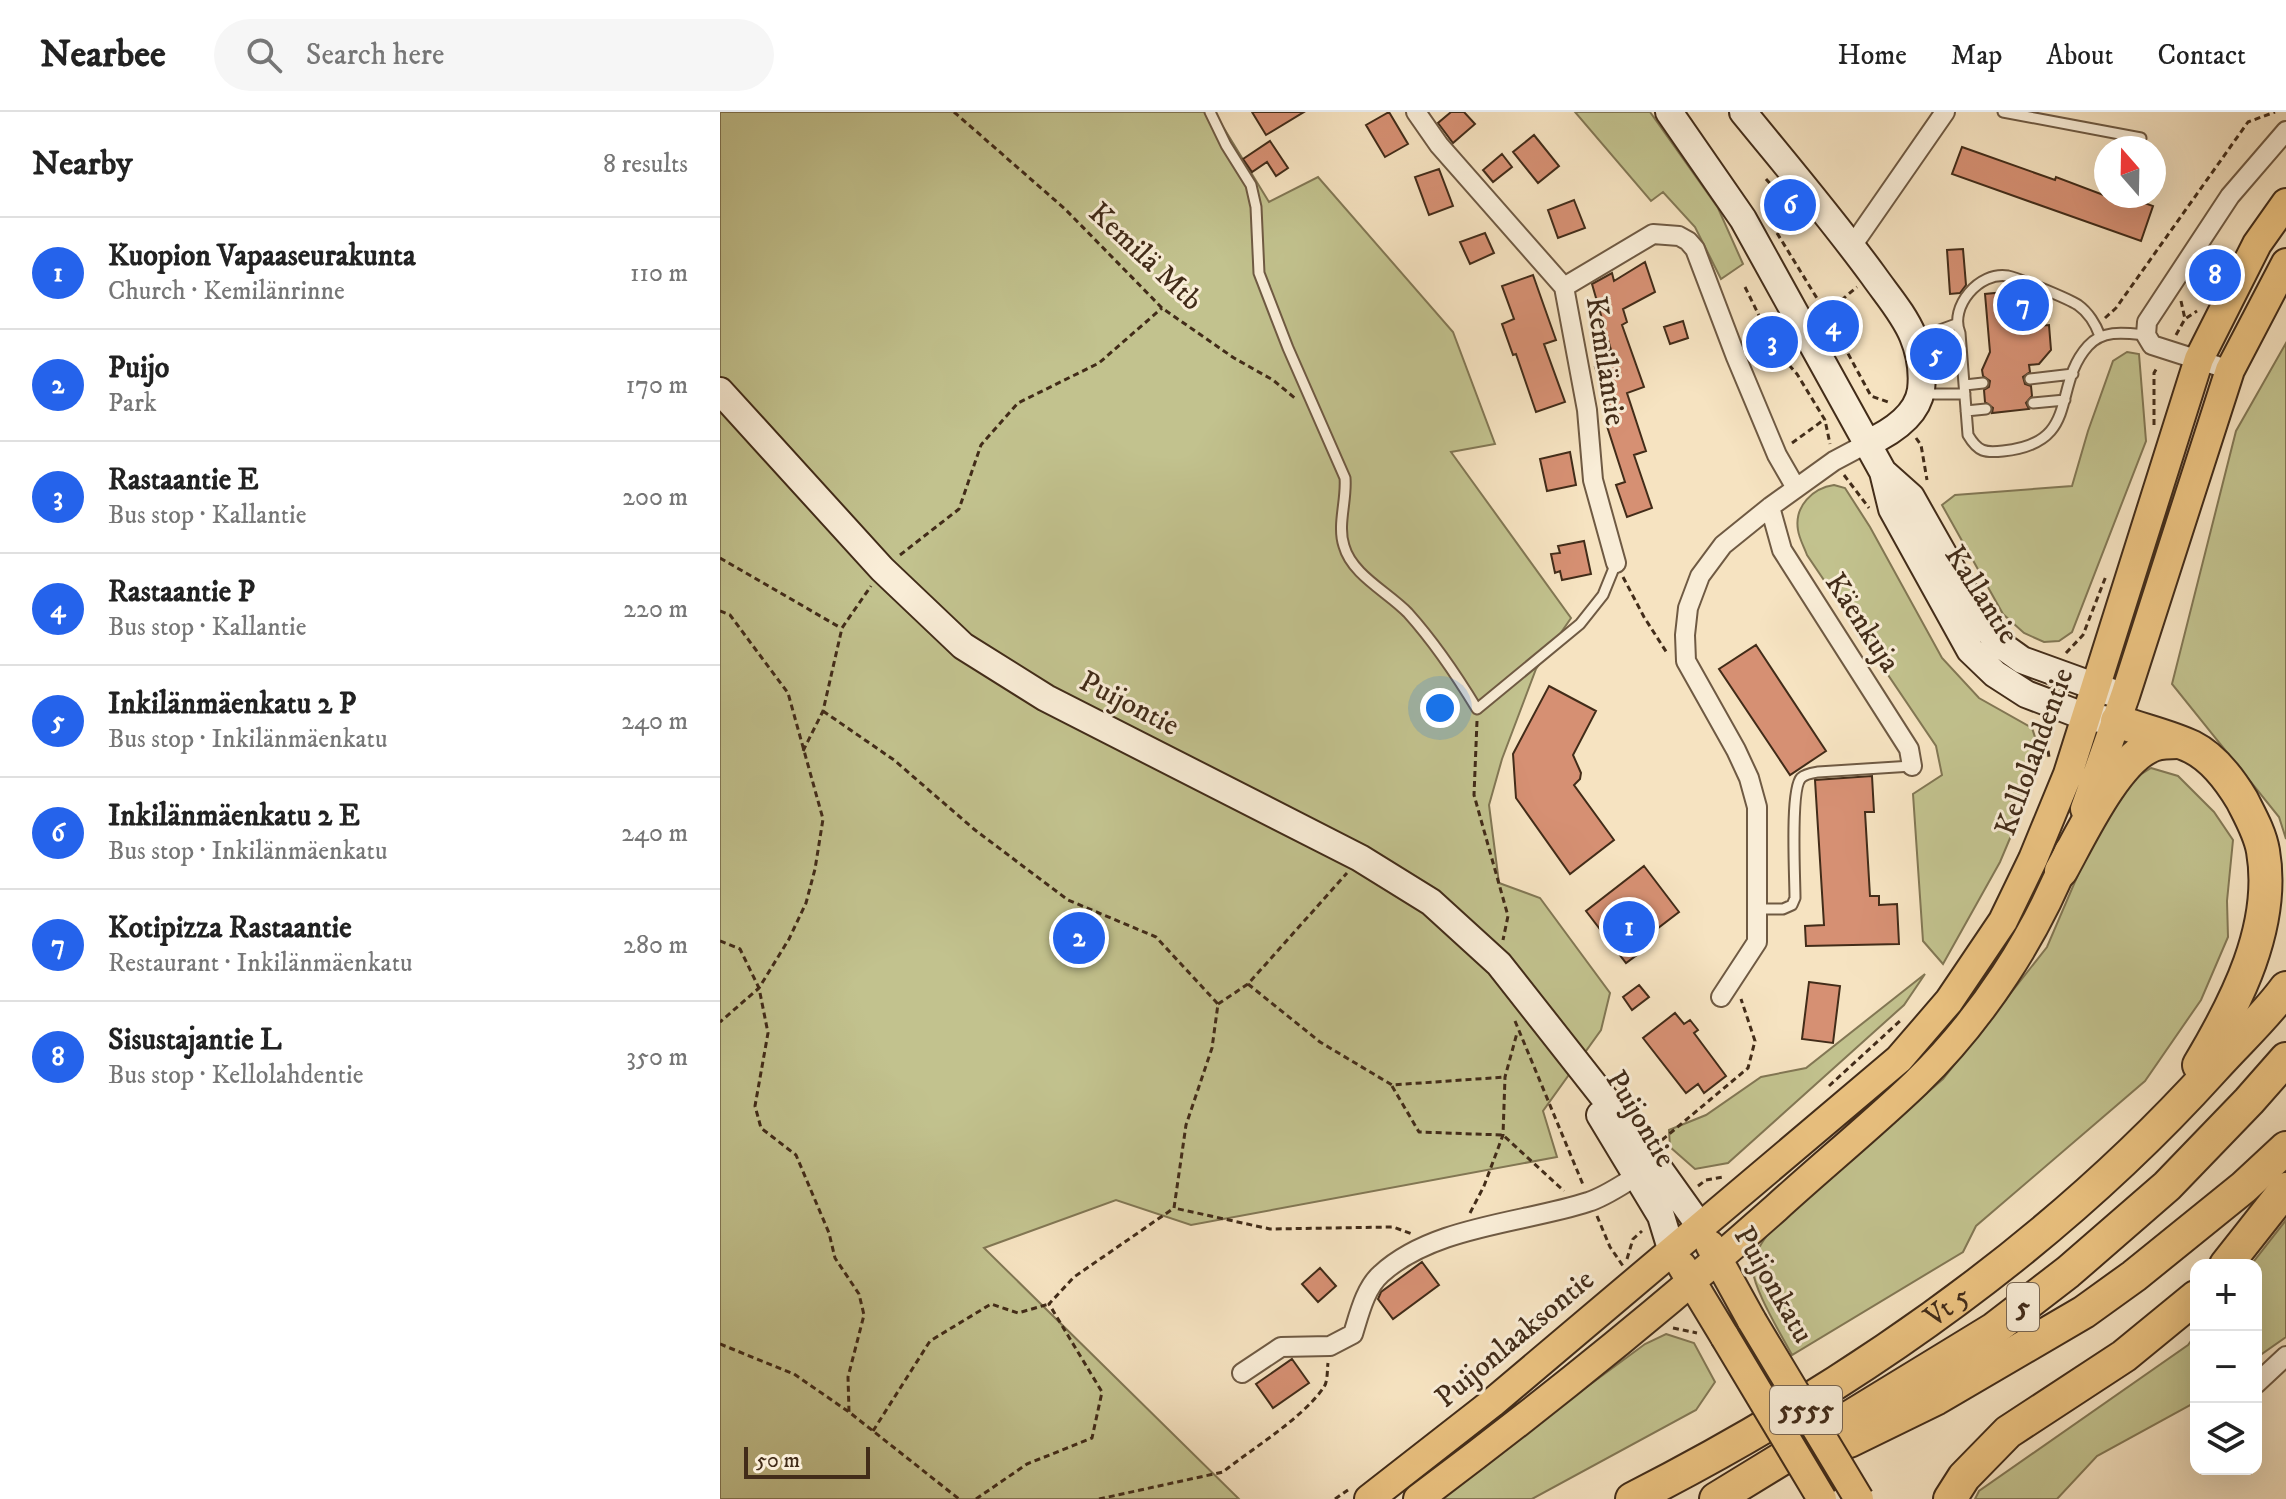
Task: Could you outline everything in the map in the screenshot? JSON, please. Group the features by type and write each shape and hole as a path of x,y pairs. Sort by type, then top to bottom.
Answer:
{"highway":[{"path":"2109,712 2194,748 2229,778 2251,818 2263,849 2265,878 2262,913 2244,977 2219,1031 2164,1123"},
{"path":"2061,871 2124,767 2153,745 2178,742"},
{"name":"Vt 5","path":"1632,1499 1686,1472 1854,1373 2017,1255 2164,1123 2286,988"},
{"name":"Vt 5","path":"1716,1499 1981,1337 2068,1272 2167,1186 2286,1059"},
{"path":"1731,1499 1937,1398 2084,1312 2134,1276 2244,1187 2286,1148"},
{"path":"2231,1259 2286,1189"},
{"path":"1950,1499 1964,1477 2008,1432 2124,1356 2190,1302"}],"main road":[{"name":"Kellolahdentie","path":"2109,712 2095,687 2199,359 2257,244 2286,203"},
{"name":"Kellolahdentie","path":"1718,1259 1918,1081 1985,1004 2029,934 2061,871 2109,712 2230,370 2286,263"},
{"name":"Kellolahdentie","path":"1702,1229 1899,1059 1949,1001 2003,921 2068,774 2109,712"},
{"name":"Puijonlaaksontie","path":"1369,1499 1492,1403 1702,1229"},
{"name":"Puijonkatu","path":"1702,1229 1752,1321 1859,1499"},
{"name":"5555","path":"1672,1252 1691,1280 1714,1337 1822,1499"},
{"path":"1418,1499 1508,1431 1718,1259"}],"street":[{"path":"1416,112 1439,145 1564,287"},
{"name":"Kallantie","path":"1669,112 1743,219 1866,444 1883,472 1911,497 1984,626 2001,645 2022,660 2095,687"},
{"path":"1721,997 1757,942 1757,807 1749,778 1736,750 1686,661 1688,608 1700,576 1723,545 1834,461 1888,434 1903,421 1920,394 1922,367 1915,339 1905,320 1852,246 1743,112"},
{"path":"1852,246 1941,114"},
{"path":"2230,370 2152,345 2146,335 2147,322 2155,305 2230,196 2286,131"},
{"name":"Kemiläntie","path":"1616,563 1593,480 1587,410 1564,287 1653,234 1679,236 1695,249 1777,455 1796,488"},
{"name":"Puijontie","path":"720,391 882,569 963,646 1046,698 1360,858 1431,902 1499,964 1545,1022 1647,1164 1702,1229"},
{"name":"Kallantie","path":"1883,472 1892,509 1970,650 1995,674 2026,694 2109,712"},
{"name":"Käenkuja","path":"1770,507 1782,550 1909,749 1912,766"},
{"path":"1242,1373 1281,1347 1330,1346 1353,1334 1369,1290 1380,1274 1406,1257 1459,1234 1585,1203 1647,1164"},
{"name":"Puijontie","path":"1647,1164 1672,1252"},
{"path":"2262,1378 2286,1356"}],"lane":[{"path":"1210,112 1251,185 1256,207 1259,273 1345,478 1341,531 1344,547 1352,563 1408,614 1455,673 1477,709 1580,624 1603,595 1616,563"},
{"path":"2003,112 2130,136"},
{"path":"2098,331 2077,361 2059,421 2049,434 2016,450 1986,452 1976,448 1968,435 1960,333 1956,324 1959,308 1973,288 1993,277 2008,276 2079,306 2098,331 2146,335"},
{"path":"1915,339 1956,324"},
{"path":"2030,379 2073,374"},
{"path":"1920,394 1965,390 1983,383"},
{"path":"2033,403 2065,400"},
{"path":"1966,411 1986,409"},
{"path":"1757,909 1783,909 1792,905 1795,898 1794,798 1798,781 1805,775 1818,772 1912,766"}],"path":[{"name":"Kemilä Mtb","path":"954,112 1065,209 1162,308 1234,358 1273,380 1318,418"},
{"path":"2098,331 2248,122 2275,112"},
{"path":"1826,313 1861,283"},
{"path":"1745,287 1776,350 1797,374 1825,420 1777,455"},
{"path":"2185,319 2196,312 2202,302"},
{"path":"803,751 823,711 842,628 882,569 959,509 981,445 1018,403 1099,363 1162,308"},
{"path":"2154,373 2154,435"},
{"path":"1871,396 1891,403"},
{"path":"1921,445 1929,489"},
{"path":"720,558 842,628"},
{"path":"1616,563 1667,653"},
{"path":"2053,651 2067,652 2083,635 2110,563"},
{"path":"720,611 730,615 788,693 823,819 806,903 789,939 759,988 720,1022"},
{"path":"1477,709 1474,795 1508,916 1499,964"},
{"path":"823,711 894,760 975,830 1068,900 1156,937 1218,1004"},
{"path":"2039,724 2046,737 2048,763"},
{"path":"1174,1208 1186,1125 1212,1048 1218,1004 1248,984 1360,858"},
{"path":"720,941 740,949 759,988 768,1033 755,1106 761,1128 796,1155 829,1233 835,1258 859,1294 864,1315 848,1377 849,1412"},
{"path":"1647,1164 1748,1068 1755,1041 1734,978"},
{"path":"1248,984 1320,1042 1392,1085 1419,1132 1503,1135 1585,1203"},
{"path":"1830,1086 1906,1015"},
{"path":"1514,1018 1585,1203 1624,1267 1633,1239 1647,1227"},
{"path":"1459,1234 1484,1186 1503,1135 1505,1077 1518,1032"},
{"path":"1392,1085 1505,1077"},
{"path":"1694,1189 1706,1180 1727,1176"},
{"path":"873,1431 930,1341 991,1304 1018,1313 1049,1304 1074,1277 1174,1208 1270,1229 1393,1227 1435,1243"},
{"path":"976,1499 1027,1464 1092,1438 1102,1392 1049,1304"},
{"path":"1667,1322 1672,1327 1714,1337"},
{"path":"720,1344 794,1374 849,1412 959,1499"},
{"path":"1099,1499 1223,1472 1288,1424 1326,1385 1330,1346"}],"green space":[{"path":"720,112 1214,112 1269,202 1318,177 1453,332 1495,444 1451,452 1571,618 1536,669 1502,759 1489,805 1499,883 1540,898 1610,993 1601,1030 1543,1111 1557,1157 1191,1225 1116,1200 984,1248 1239,1499 720,1499"},
{"path":"1575,112 1650,112 1718,208 1743,264 1721,279 1695,227 1663,192 1651,201"},
{"path":"2286,343 2286,839 2279,817 2172,684 2236,431"},
{"path":"2127,352 2139,354 2146,441 2072,632 2059,641 2044,642 2024,633 2003,614 1942,505 1955,495 2072,486 2113,361"},
{"path":"1834,485 1845,488 1870,527 1942,658 1979,698 2032,728 2039,749 2035,779 2000,862 1943,964 1923,941 1913,794 1942,775 1936,746 1807,555 1799,533 1802,506 1812,494"},
{"path":"2151,768 2178,776 2214,812 2233,840 2227,901 2228,937 2201,1000 2145,1081 1976,1226 1963,1252 1792,1355 1756,1282 1753,1263 1760,1245 1779,1220 1943,1079 2047,947 2101,821 2127,783"},
{"path":"1925,974 1904,1005 1728,1163 1695,1169 1670,1147 1669,1130 1706,1115 1761,1077 1806,1068"},
{"path":"2286,1220 2286,1337 2262,1354 2262,1259 2256,1259"},
{"path":"1666,1334 1694,1343 1715,1382 1696,1410 1532,1499 1435,1499 1645,1344"},
{"path":"2190,1342 2190,1405 2097,1456 2057,1499 1975,1499 1979,1491"}],"building":[{"path":"1252,112 1304,112 1266,135"},
{"path":"1389,112 1408,144 1385,157 1366,125"},
{"path":"1451,112 1464,112 1475,124 1453,143 1438,123"},
{"path":"1534,135 1559,166 1538,183 1513,152"},
{"path":"1270,141 1288,168 1276,176 1267,162 1252,172 1243,159"},
{"path":"1962,147 2094,191 2094,208 2152,208 2141,241 1952,174"},
{"path":"1502,154 1512,167 1493,182 1483,170"},
{"path":"1439,169 1453,206 1429,215 1415,177"},
{"path":"1574,200 1585,228 1558,238 1548,210"},
{"path":"1485,233 1494,253 1470,264 1460,242"},
{"path":"1963,249 1966,285 1960,293 1950,294 1947,250"},
{"path":"1645,262 1655,292 1623,309 1627,322 1622,325 1644,387 1627,393 1646,451 1634,455 1652,508 1627,517 1616,485 1625,482 1606,423 1614,420 1595,367 1602,365 1598,355 1611,350 1592,284 1612,273 1614,281"},
{"path":"1533,275 1556,340 1544,344 1565,402 1536,412 1502,324 1514,319 1502,286"},
{"path":"2026,290 2035,294 2038,326 2049,325 2051,350 2039,364 2029,365 2030,372 2023,377 2025,384 2031,386 2032,396 2026,403 2029,409 1992,413 1993,408 1985,402 1984,390 1989,387 1990,381 1983,376 1982,370 1990,352 1985,294"},
{"path":"1683,321 1688,338 1670,344 1664,327"},
{"path":"1570,452 1576,485 1547,491 1540,459"},
{"path":"1584,541 1591,574 1562,580 1560,571 1555,573 1551,554 1560,553 1558,546"},
{"path":"1756,645 1826,751 1790,775 1719,669"},
{"path":"1549,686 1596,711 1573,755 1581,773 1574,785 1614,840 1570,874 1516,798 1513,754"},
{"path":"1872,776 1874,812 1865,812 1870,896 1879,896 1879,905 1897,904 1899,944 1806,946 1805,926 1824,925 1815,780"},
{"path":"1644,866 1679,912 1640,942 1645,949 1626,963 1586,911"},
{"path":"1809,982 1840,986 1833,1043 1802,1039"},
{"path":"1639,985 1649,997 1632,1010 1623,997"},
{"path":"1675,1013 1684,1024 1690,1020 1698,1030 1694,1033 1726,1076 1704,1093 1698,1084 1686,1093 1643,1038"},
{"path":"1422,1262 1439,1285 1393,1319 1378,1299 1381,1292"},
{"path":"1320,1268 1336,1286 1318,1302 1302,1284"},
{"path":"1292,1359 1309,1383 1273,1408 1256,1384"}],"place":[{"name":"Inkilänmäenkatu 2 E","path":"1790,205"},
{"name":"Sisustajantie L","path":"2215,275"},
{"name":"Kotipizza Rastaantie","path":"2023,305"},
{"name":"Rastaantie P","path":"1833,326"},
{"name":"Rastaantie E","path":"1772,342"},
{"name":"Inkilänmäenkatu 2 P","path":"1936,354"},
{"name":"Kuopion Vapaaseurakunta","path":"1629,927"},
{"name":"Puijo","path":"1079,938"}]}
